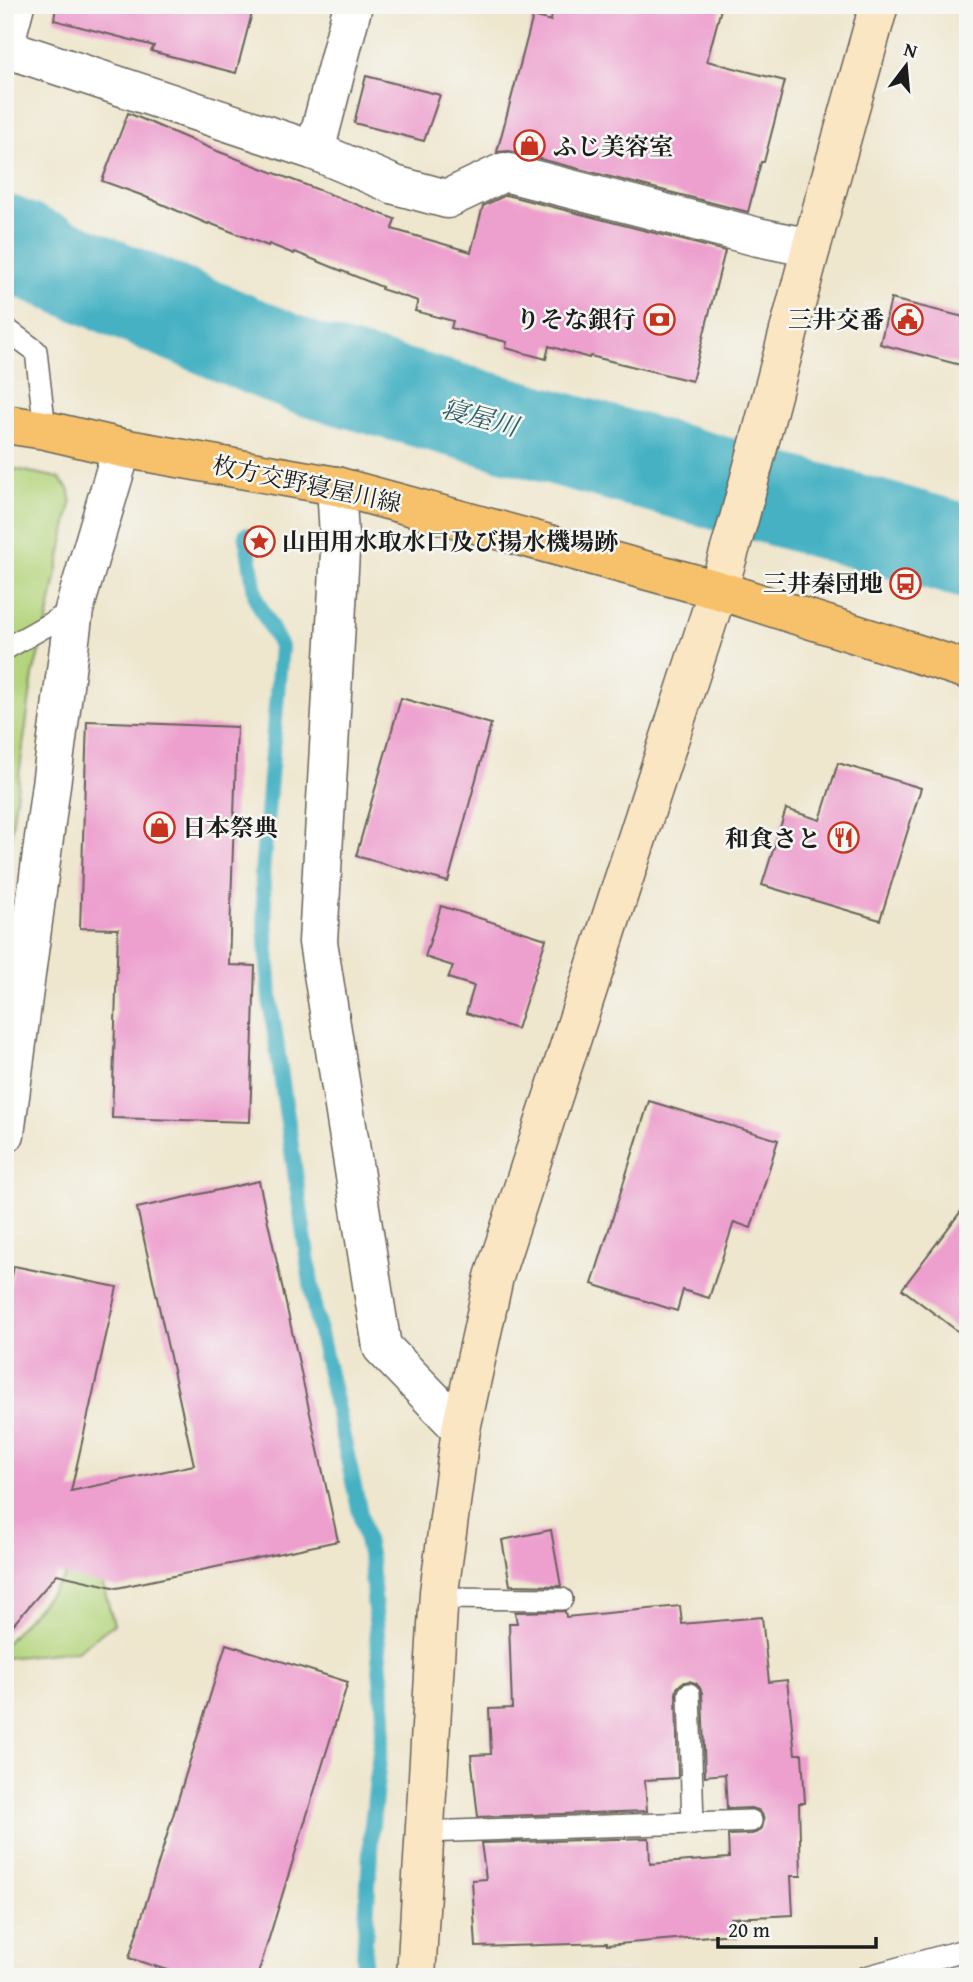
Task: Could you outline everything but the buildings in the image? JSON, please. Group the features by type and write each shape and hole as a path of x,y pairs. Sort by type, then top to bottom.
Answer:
{"main road":[{"name":"枚方交野寝屋川線","path":"5,424 46,430 122,448 336,485 718,590 968,670"}],"street":[{"path":"15,5 5,46 315,151 395,185 447,199 505,172 811,248"},
{"path":"315,151 353,5"},
{"path":"416,1977 439,1598 461,1429 494,1277 718,590 879,5"},
{"path":"5,1134 74,610 122,448"},
{"path":"336,485 340,552 318,942 382,1347 461,1429"}],"lane":[{"path":"5,328 36,351 46,430"},
{"path":"5,649 74,610"},
{"path":"439,1598 562,1599"},
{"path":"690,1694 693,1824"},
{"path":"425,1832 751,1821"},
{"path":"866,1977 968,1949"}],"shaded area":[{"path":"968,1946 968,1977 853,1977"},
{"path":"500,1971 833,1977 498,1977"}],"green space":[{"path":"5,467 59,478 70,491 71,503 47,622 33,675 5,877"},
{"path":"97,1564 114,1624 77,1651 5,1658 5,1644 71,1570"}],"waterway":[{"name":"寝屋川","path":"5,242 307,369 968,552"},
{"path":"246,535 256,599 281,647 262,873 270,999 315,1311 371,1563 384,1715 371,1833 363,1977"}],"place":[{"name":"ふじ美容室","path":"530,146"},
{"name":"りそな銀行","path":"659,319"},
{"name":"三井交番","path":"907,319"},
{"name":"山田用水取水口及び揚水機場跡","path":"259,541"},
{"name":"三井秦団地","path":"906,583"},
{"name":"日本祭典","path":"159,827"},
{"name":"和食さと","path":"844,838"}]}
